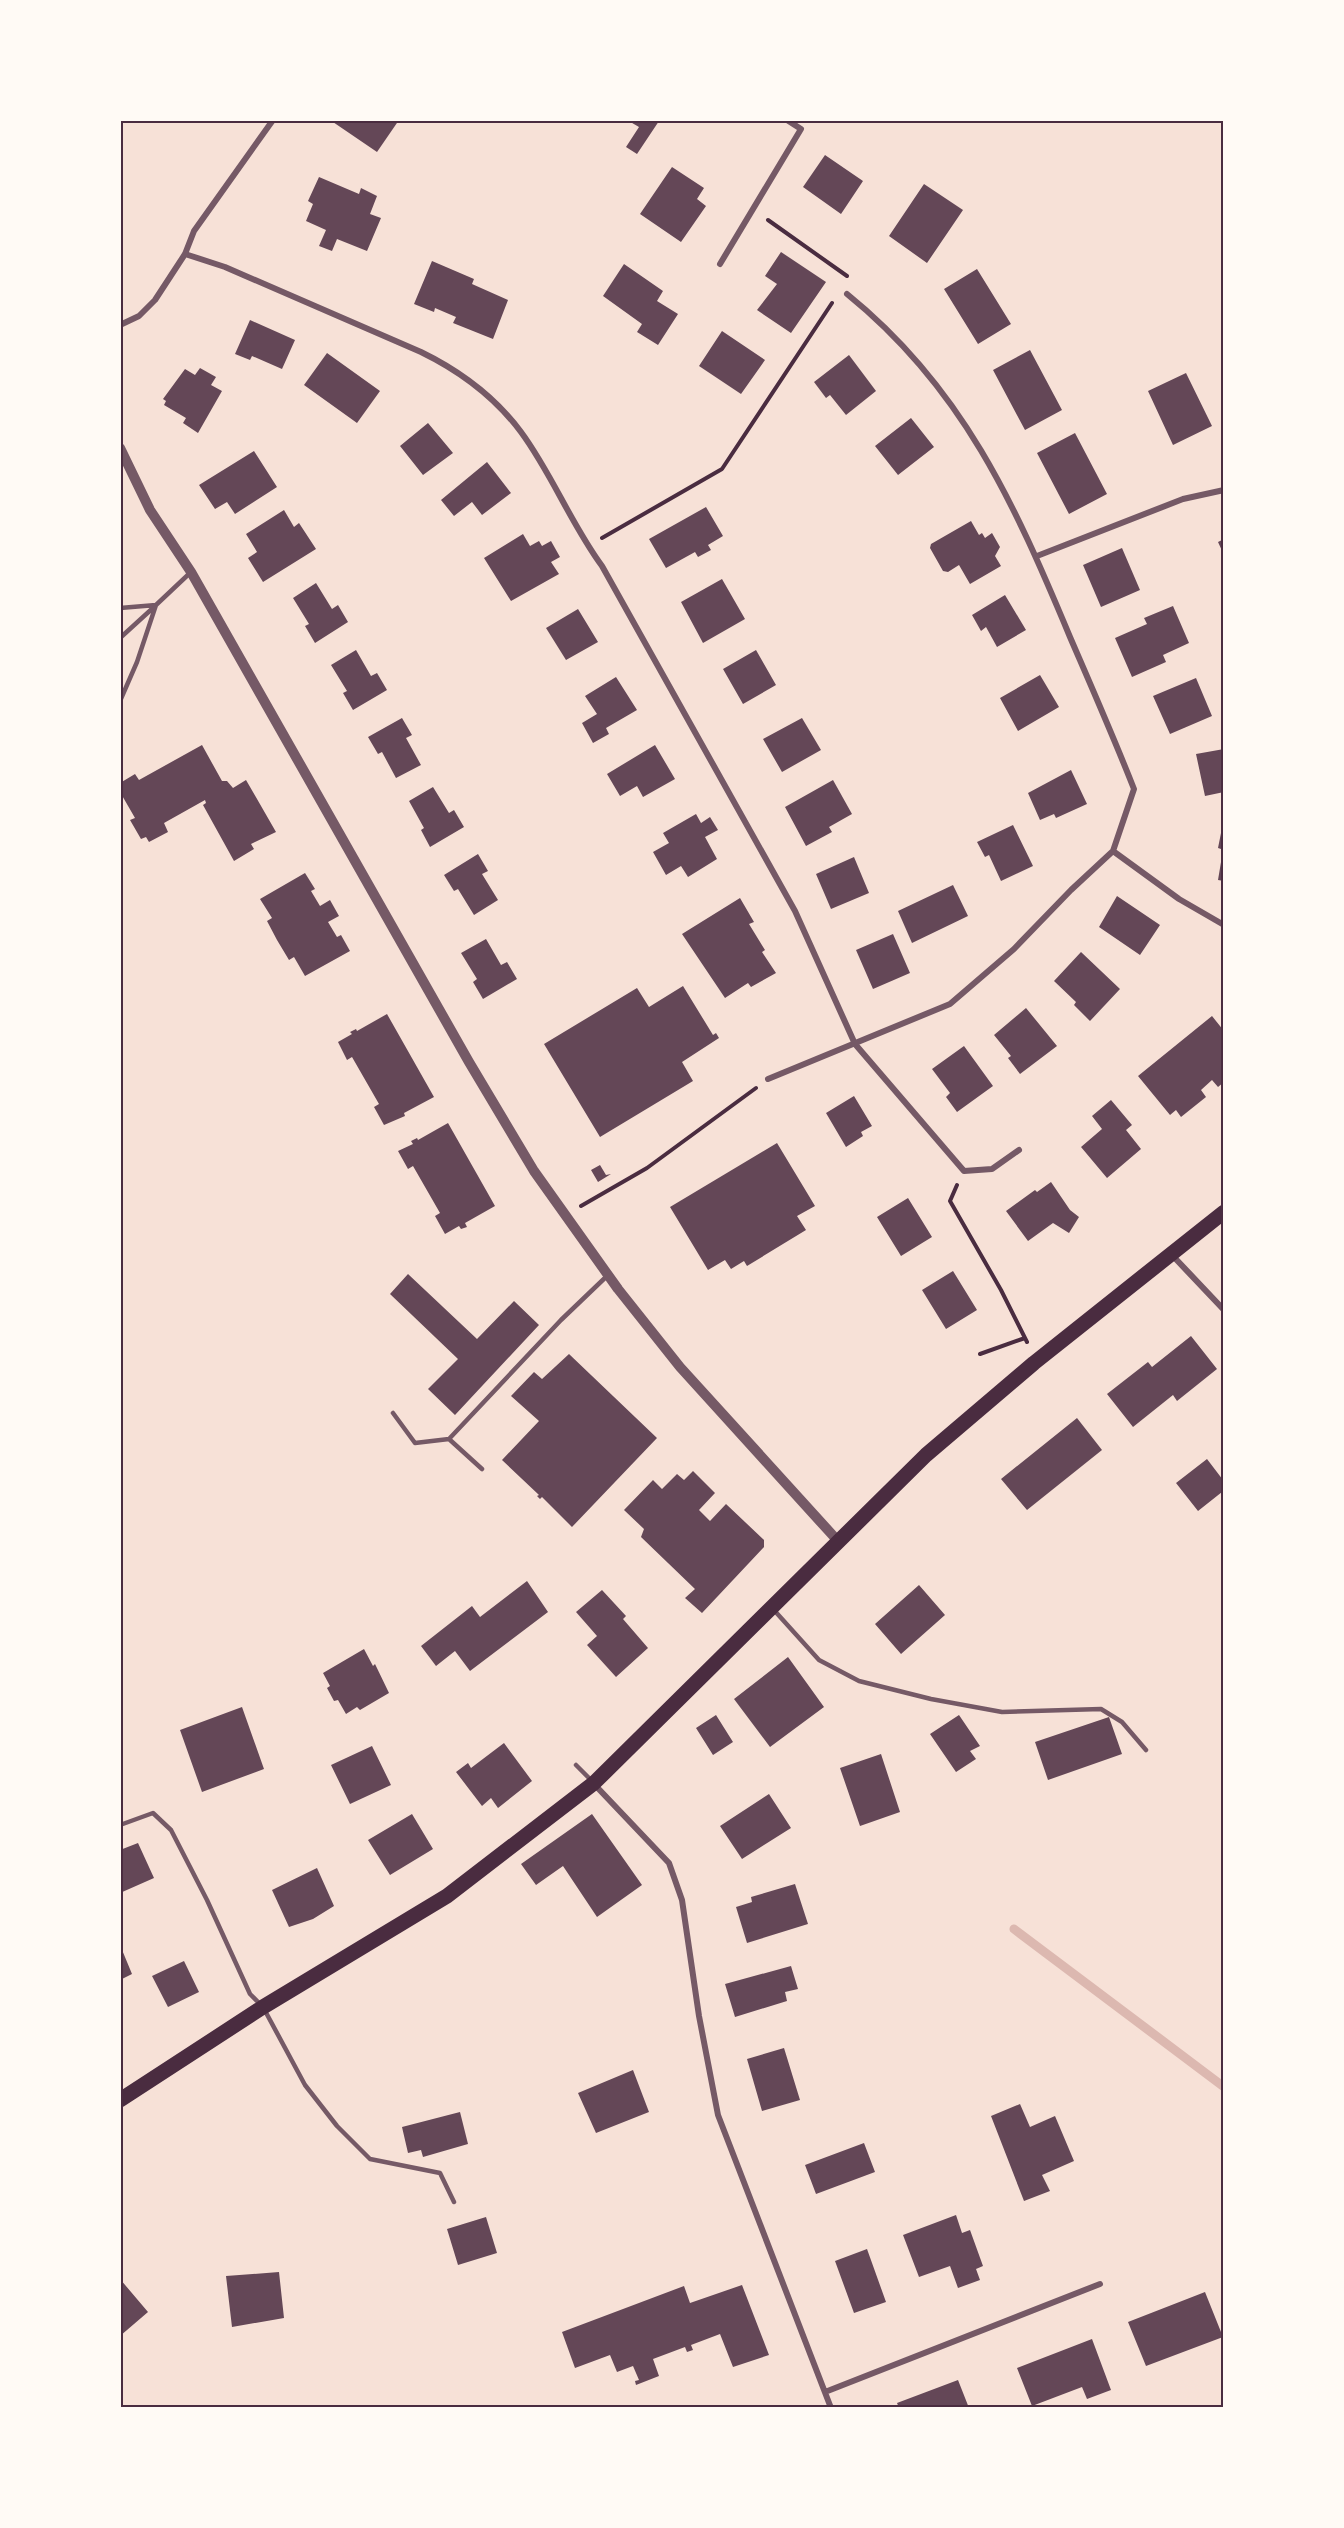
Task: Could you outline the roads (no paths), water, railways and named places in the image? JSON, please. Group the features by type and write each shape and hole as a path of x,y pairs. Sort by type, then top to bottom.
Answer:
{"main road":[{"path":"120,2100 263,2007 447,1896 594,1783 837,1540 982,1405 1224,1212"}],"street":[{"path":"120,325 139,316 155,300 185,254 195,231 273,120"},
{"path":"720,264 801,129 787,120"},
{"path":"185,254 225,267 445,364 476,385 521,432 587,546 602,566 795,910 855,1044 964,1171 992,1169 1019,1150"},
{"path":"768,1079 950,1004 1014,949 1071,890 1113,851 1134,789 1037,556 994,472 947,398 916,358 880,321 847,294"},
{"path":"120,448 150,510 191,572 475,1072 564,1215 680,1367 837,1540"},
{"path":"1037,556 1183,499 1224,490"},
{"path":"1113,851 1179,899 1224,925"},
{"path":"1172,1255 1224,1310"},
{"path":"594,1783 669,1863 682,1900 699,2016 718,2115 831,2408"},
{"path":"825,2392 1100,2284"}],"lane":[{"path":"120,638 191,572"},
{"path":"120,608 156,605"},
{"path":"120,700 137,662 156,605"},
{"path":"393,1413 416,1443 449,1439 561,1320 608,1275"},
{"path":"449,1439 482,1469"},
{"path":"771,1607 819,1660 859,1681 931,1699 1002,1712 1101,1709 1122,1722 1146,1750"},
{"path":"576,1766 594,1783"},
{"path":"120,1825 153,1814 171,1830 207,1900 250,1994 263,2007 305,2085 337,2126 370,2159 440,2173 454,2202"}],"waterway":[{"path":"1014,1929 1224,2087"}]}
